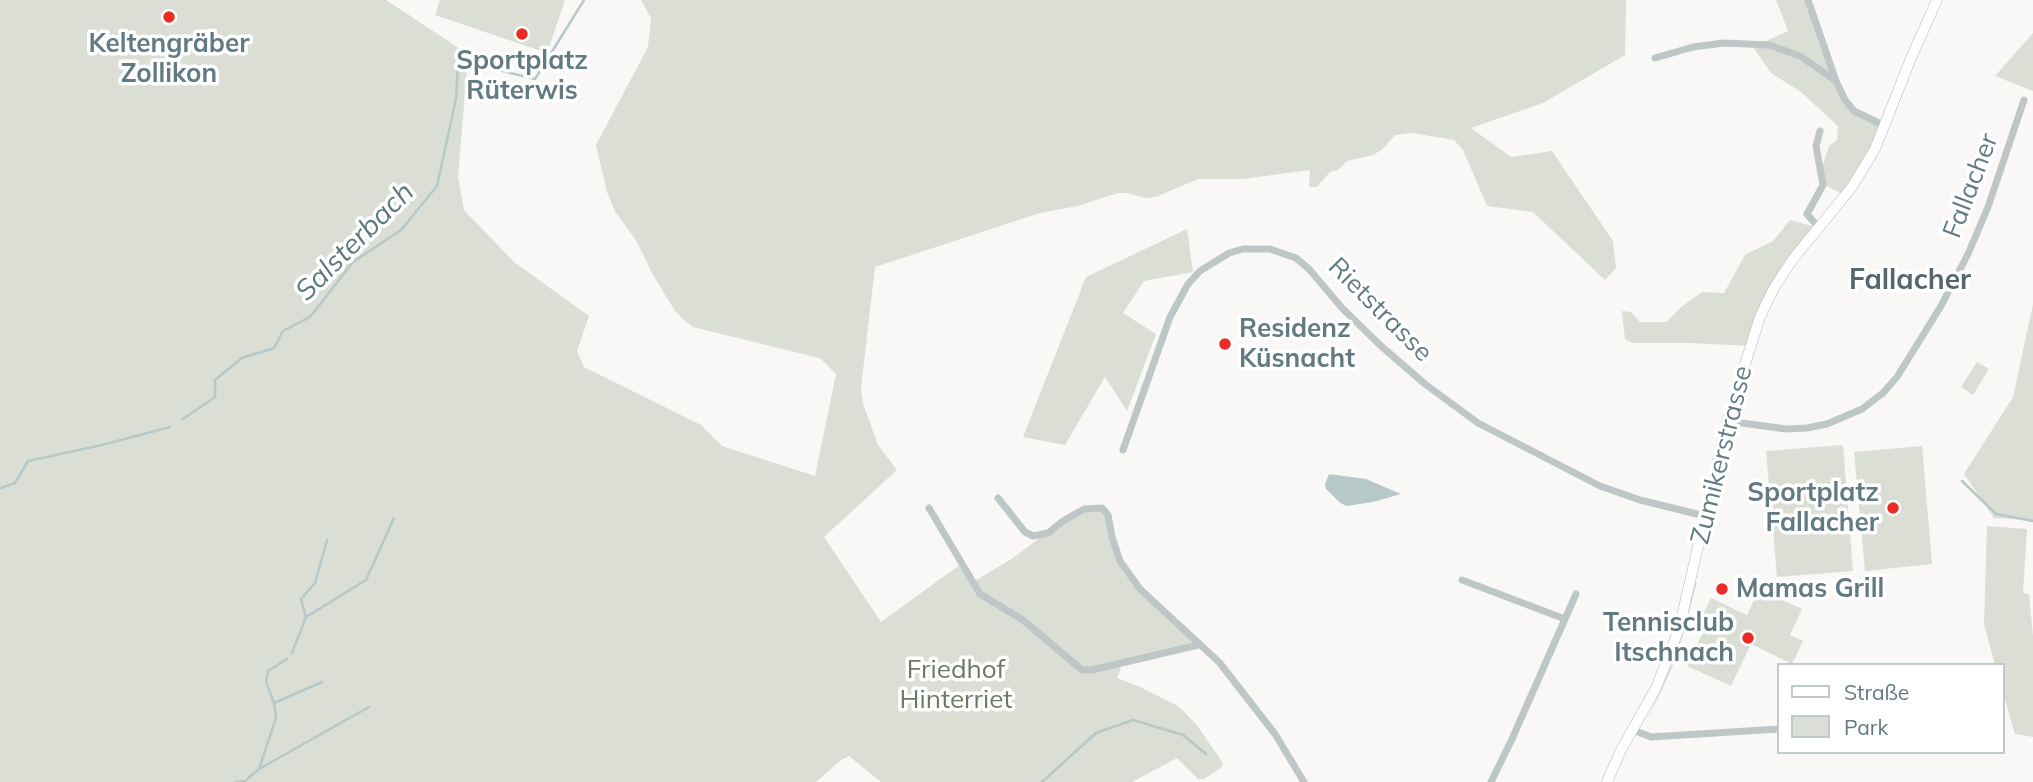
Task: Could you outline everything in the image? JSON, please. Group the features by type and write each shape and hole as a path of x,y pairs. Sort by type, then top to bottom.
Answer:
{"main road":[{"name":"Zumikerstrasse","path":"1607,782 1656,688 1679,629 1727,421 1749,347 1774,288 1793,258 1852,187 1875,149 1937,0"}],"street":[{"path":"1808,0 1845,100 1854,111 1885,126"},
{"path":"1655,58 1693,47 1724,43 1769,45 1800,57 1836,81"},
{"name":"Fallacher","path":"1727,421 1786,429 1807,428 1828,424 1862,409 1883,393 1897,377 1927,329 1968,254 1988,207 2024,100"},
{"path":"1819,228 1807,214 1823,186 1816,146 1820,131"},
{"name":"Rietstrasse","path":"1123,450 1170,317 1188,284 1200,271 1229,253 1244,249 1270,249 1296,258 1381,346 1425,384 1478,423 1600,486 1640,500 1706,516"},
{"path":"998,498 1025,531 1033,536 1048,533 1084,509 1102,508 1108,515 1116,549 1140,589 1219,662 1275,734 1304,782"},
{"path":"929,508 980,594 1023,620 1082,670 1093,670 1198,645"},
{"path":"1462,580 1565,620"},
{"path":"1491,782 1576,594"},
{"path":"1633,730 1651,737 1778,729"}],"green space":[{"name":"Friedhof Hinterriet","path":"0,0 386,0 483,64 489,71 467,68 458,177 464,210 514,262 589,316 577,351 584,367 701,425 722,446 815,476 836,374 821,359 693,327 684,320 675,311 652,273 637,242 615,211 607,192 596,145 648,47 651,18 641,0 1626,0 1625,55 1543,103 1471,128 1511,157 1552,151 1613,241 1616,268 1605,280 1533,212 1487,206 1463,150 1454,140 1412,133 1395,135 1383,149 1373,155 1347,161 1338,170 1330,172 1317,187 1309,187 1310,170 1243,179 1198,179 1156,197 1145,198 1118,193 1078,206 1040,213 875,267 861,388 863,404 878,445 897,470 824,537 881,622 961,564 973,582 1084,509 1102,508 1120,561 1140,589 1198,645 1116,665 1121,669 1117,678 1178,706 1196,724 1223,763 1221,768 1204,779 1198,779 1177,758 1132,782 881,782 849,756 816,782 0,782"},
{"name":"Sportplatz Rüterwis","path":"440,0 565,0 547,53 435,15"},
{"path":"1776,0 1808,0 1836,81 1855,111 1885,126 1875,149 1842,194 1825,185 1822,167 1829,146 1837,140 1838,126 1801,92 1771,73 1753,47 1788,31"},
{"path":"2033,33 2033,91 1995,76"},
{"path":"1790,220 1819,228 1793,259 1749,346 1632,343 1625,339 1622,311 1631,312 1640,322 1667,322 1680,308 1702,292 1724,293 1745,255 1773,241"},
{"path":"1187,229 1193,272 1144,281 1123,313 1156,334 1127,411 1105,377 1065,445 1023,437 1086,277"},
{"path":"2033,304 2033,520 1994,518 1964,474 2013,397"},
{"path":"1977,362 1989,369 1973,395 1961,387"},
{"path":"1843,445 1853,571 1777,577 1766,451"},
{"name":"Sportplatz Fallacher","path":"1922,446 1932,564 1865,571 1854,452"},
{"path":"1987,526 2027,529 2023,593 2029,594 2033,636 2033,737 2015,734 2005,700 2005,663 1994,663 1984,624"},
{"path":"1697,582 1676,659 1646,724 1672,663"},
{"name":"Tennisclub Itschnach","path":"1759,589 1802,609 1790,635 1803,641 1792,663 1751,644 1731,686 1687,666 1707,624 1700,621 1711,598 1747,615"}],"shaded area":[{"path":"1329,474 1366,479 1401,494 1346,506 1326,489"}],"waterway":[{"path":"490,68 535,79 584,0"},
{"name":"Salsterbach","path":"183,419 215,397 215,380 242,358 274,348 283,331 310,317 353,262 401,230 437,186 456,99 458,64 461,61 478,66"},
{"name":"Salsterbach","path":"0,488 15,483 28,461 170,427"},
{"path":"1962,481 1996,514 2033,521"},
{"path":"292,653 306,617 366,580 394,518"},
{"path":"306,617 301,599 315,583 327,540"},
{"name":"Salsterbach","path":"236,782 245,781 259,769 276,718 266,682 268,671 287,659"},
{"path":"274,703 322,682"},
{"path":"259,769 369,707"},
{"path":"1042,782 1096,733 1133,720 1183,735 1206,754"}],"place":[{"name":"Keltengräber Zollikon","path":"169,17"},
{"name":"Sportplatz Rüterwis","path":"522,34"},
{"name":"Residenz Küsnacht","path":"1225,344"},
{"name":"Sportplatz Fallacher","path":"1893,508"},
{"name":"Mamas Grill","path":"1722,589"},
{"name":"Tennisclub Itschnach","path":"1748,638"}],"district":[{"name":"Fallacher","path":"1910,281"}]}
